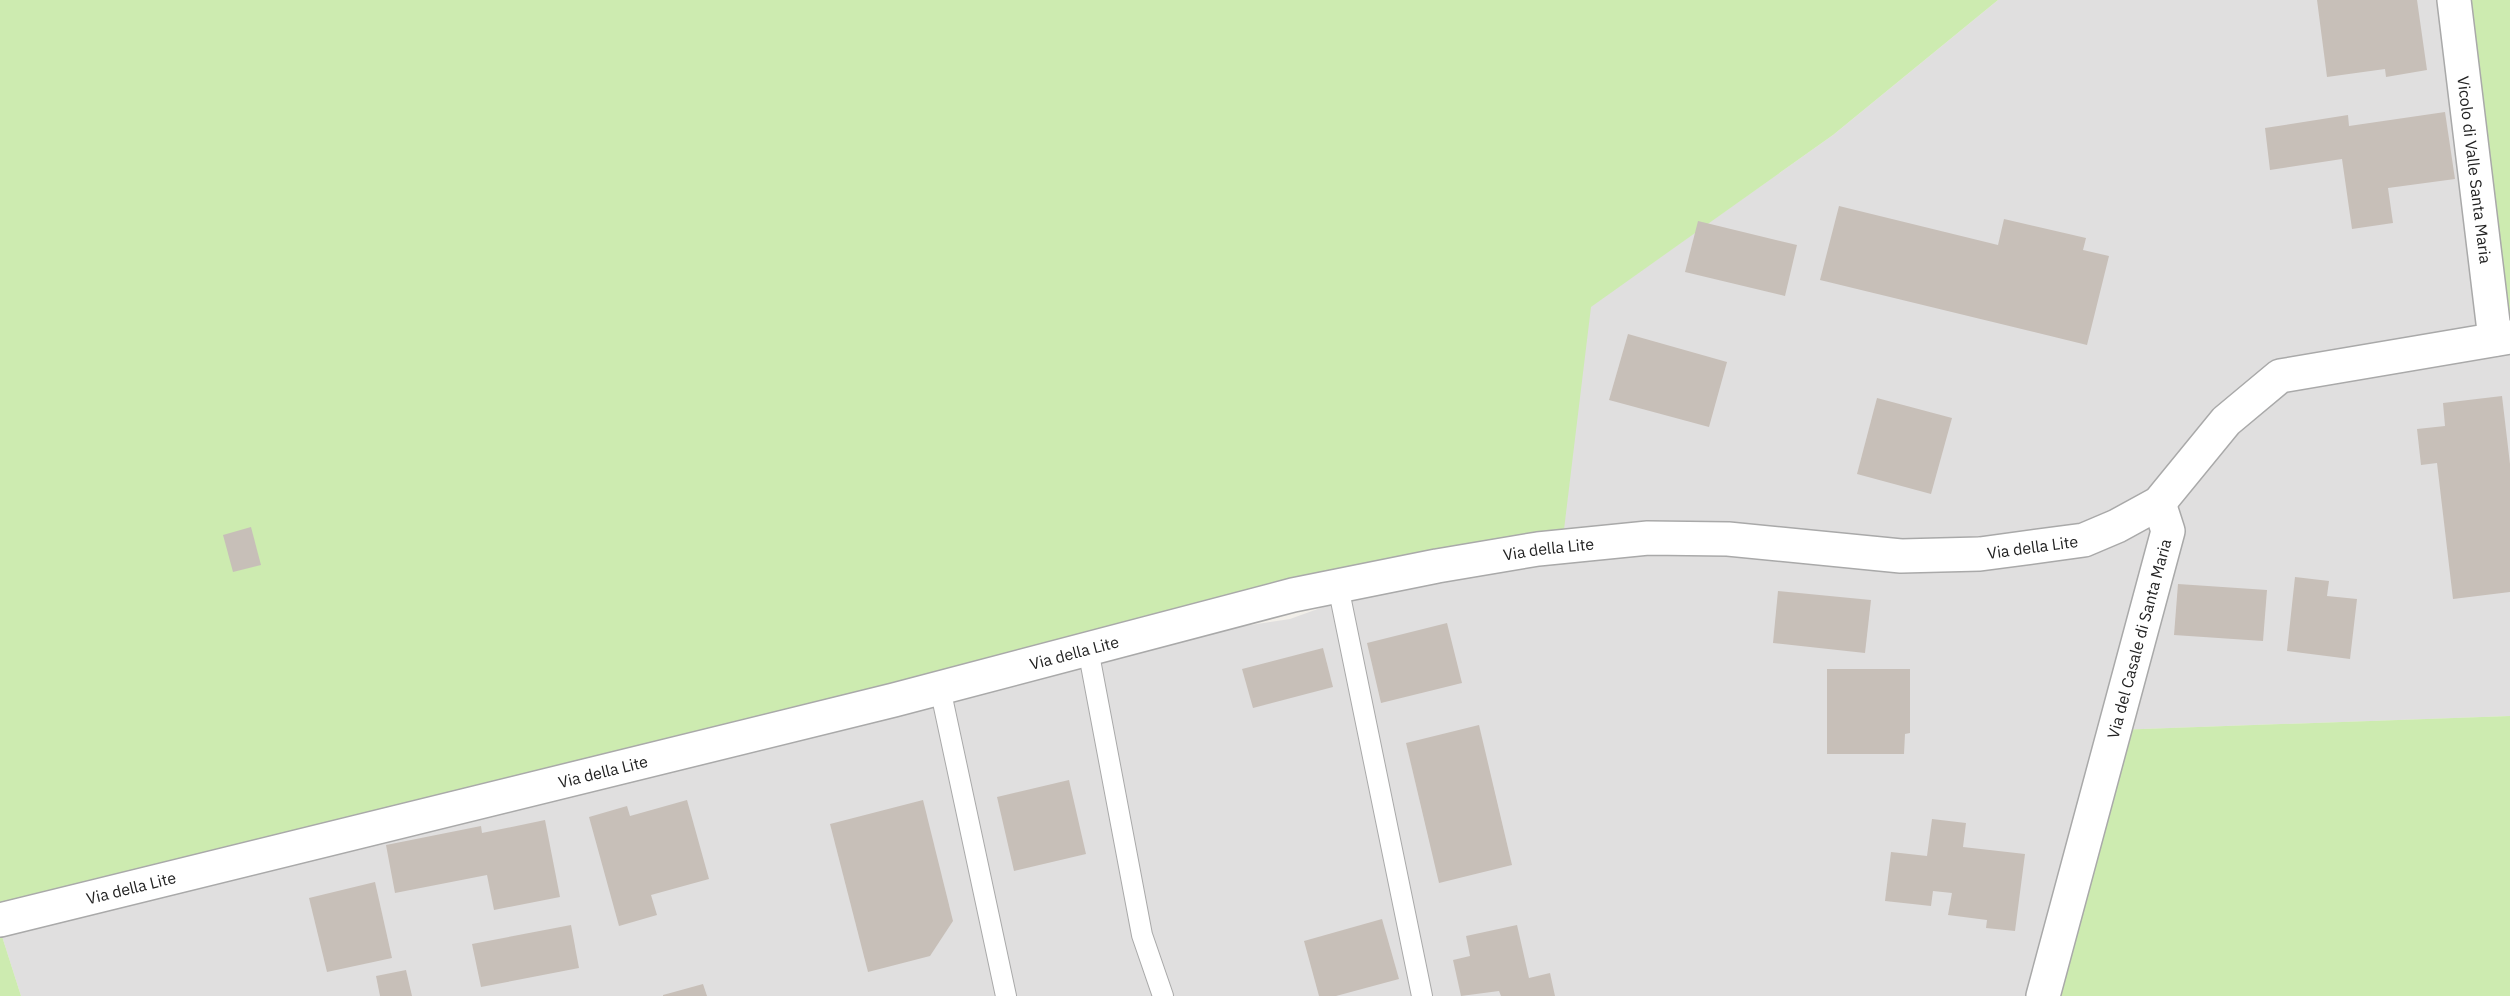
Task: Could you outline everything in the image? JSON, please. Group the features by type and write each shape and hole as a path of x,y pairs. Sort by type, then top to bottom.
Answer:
{"street":[{"name":"Vicolo di Valle Santa Maria","path":"2454,0 2503,338"},
{"path":"2159,503 2226,421 2280,376 2503,338"},
{"name":"Via della Lite","path":"0,921 940,688 1338,586 1514,553 1630,539 1728,539 1901,556 2014,551 2084,540 2117,526 2159,503"},
{"name":"Via del Casale di Santa Maria","path":"2043,996 2168,531 2159,503"}],"lane":[{"path":"1338,586 1422,996"},
{"path":"1088,649 1142,935 1162,996"},
{"path":"940,688 1006,996"}],"shaded area":[{"path":"1998,0 2454,0 2510,337 2510,716 2115,730 2041,996 21,996 0,930 1088,649 1290,619 1437,566 1561,546 1590,307 1833,135"}],"green space":[{"path":"0,0 1998,0 1833,135 1591,307 1562,546 0,920"},
{"path":"2454,0 2510,0 2510,337"},
{"path":"2510,716 2510,996 2041,996 2115,730"},
{"path":"0,930 21,996 0,996"}],"building":[{"path":"2317,0 2417,0 2427,70 2386,77 2385,69 2327,77"},
{"path":"2445,112 2455,179 2388,188 2393,223 2352,229 2342,159 2270,170 2265,128 2348,115 2349,126"},
{"path":"1839,206 1998,245 2004,219 2086,238 2083,250 2109,256 2087,345 1820,280"},
{"path":"1698,221 1797,245 1785,296 1685,272"},
{"path":"1628,334 1727,362 1709,427 1609,400"},
{"path":"2502,396 2510,464 2510,592 2453,599 2437,463 2421,465 2417,429 2445,426 2443,403"},
{"path":"1877,398 1952,418 1931,494 1857,474"},
{"path":"251,527 261,565 233,572 223,535"},
{"path":"2295,577 2329,581 2327,596 2357,599 2350,659 2287,651"},
{"path":"2178,584 2267,590 2263,641 2174,635"},
{"path":"1778,591 1871,600 1865,653 1773,643"},
{"path":"1447,623 1462,683 1381,703 1367,643"},
{"path":"1323,648 1333,687 1253,708 1242,669"},
{"path":"1827,669 1910,669 1910,733 1905,734 1904,754 1827,754"},
{"path":"1479,725 1512,865 1439,883 1406,743"},
{"path":"1069,780 1086,854 1014,871 997,797"},
{"path":"687,800 709,879 651,895 657,915 619,926 589,817 627,806 630,816"},
{"path":"923,800 953,921 930,956 868,972 830,824"},
{"path":"1932,819 1966,823 1963,847 2025,854 2015,931 1986,928 1987,920 1948,915 1952,893 1933,891 1931,906 1885,901 1891,852 1927,856"},
{"path":"545,820 560,897 494,910 487,875 395,893 386,845 481,826 482,833"},
{"path":"375,882 392,958 327,972 309,898"},
{"path":"1382,919 1399,979 1336,996 1319,996 1304,941"},
{"path":"571,925 579,968 481,987 472,944"},
{"path":"1517,925 1529,978 1550,973 1555,996 1501,996 1499,991 1461,996 1453,960 1470,956 1466,936"},
{"path":"406,970 412,996 380,996 376,976"},
{"path":"703,984 707,996 663,996 663,995"}]}
